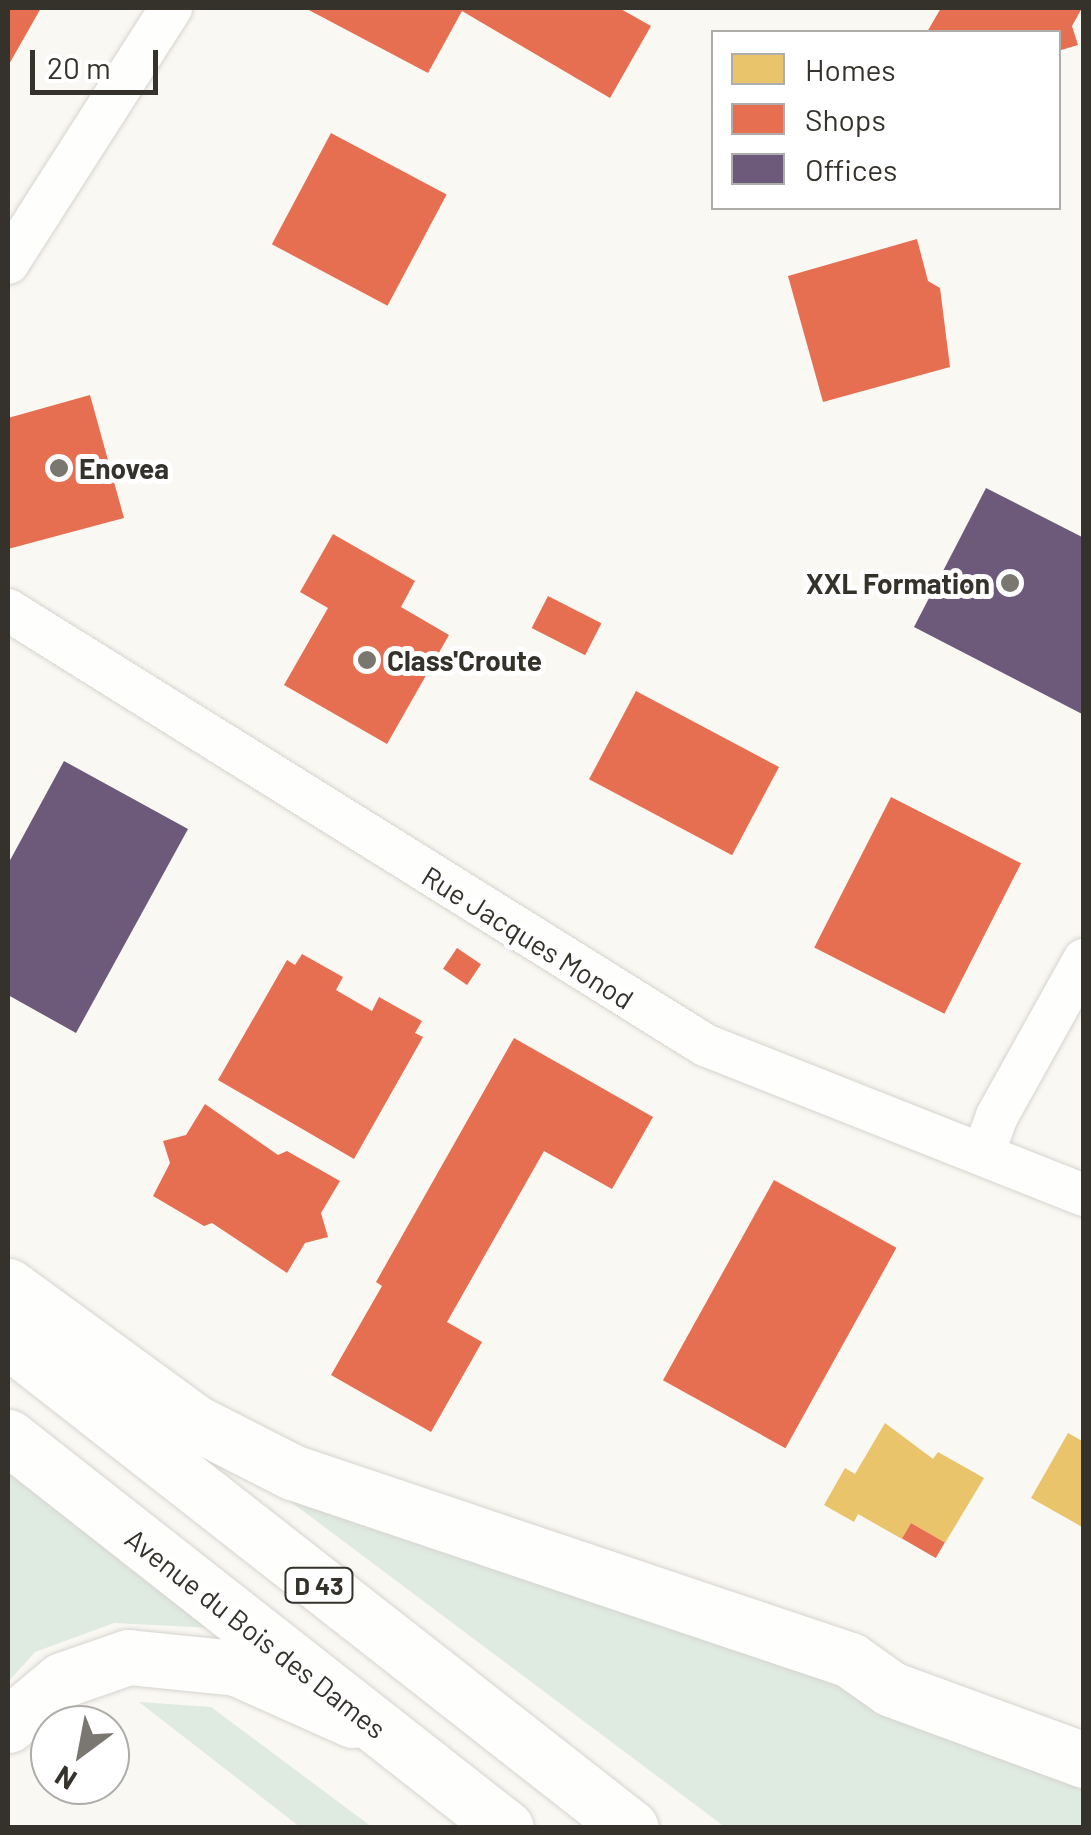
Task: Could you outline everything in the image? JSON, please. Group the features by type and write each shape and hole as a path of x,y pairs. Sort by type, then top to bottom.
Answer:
{"main road":[{"path":"8,1286 196,1422 292,1472 850,1660 903,1667 1084,1726"},
{"name":"D 43","path":"8,1340 631,1828"},
{"name":"Avenue du Bois des Dames","path":"8,1437 506,1828"},
{"path":"8,1725 62,1680 128,1657 236,1668 384,1734"},
{"path":"850,1660 891,1689 1084,1760"}],"street":[{"path":"8,263 171,8"},
{"name":"Rue Jacques Monod","path":"8,610 706,1045 1084,1195"},
{"path":"984,1154 1004,1102 1084,960"}],"shaded area":[{"path":"8,1466 213,1628 114,1623 35,1652 8,1682"},
{"path":"287,1499 1083,1744 1083,1827 725,1827"},
{"path":"139,1702 211,1707 372,1827 300,1827"}],"building: Homes":[{"path":"885,1423 933,1459 938,1452 984,1478 945,1543 911,1523 902,1539 858,1514 854,1522 824,1505 845,1468 855,1474"},
{"path":"1068,1433 1084,1442 1084,1528 1031,1498"}],"building: Shops":[{"path":"8,8 41,8 8,66"},
{"path":"305,8 619,8 651,26 610,98 462,11 428,73"},
{"path":"941,8 1082,8 1072,26 1078,45 1061,50 1061,30 928,30"},
{"path":"331,133 447,195 388,306 272,244"},
{"path":"917,239 928,281 940,288 950,367 823,402 788,276"},
{"name":"Enovea","path":"90,395 124,518 8,549 8,418"},
{"name":"Class'Croute","path":"333,534 415,581 401,607 449,635 387,744 284,685 328,608 300,592"},
{"path":"548,596 601,623 585,655 532,628"},
{"path":"636,691 779,767 732,855 589,779"},
{"path":"891,797 1021,863 944,1014 814,948"},
{"path":"457,948 481,964 467,985 443,969"},
{"path":"302,954 343,977 336,990 372,1011 379,997 422,1021 415,1033 423,1037 354,1159 218,1080 287,960 295,965"},
{"path":"514,1038 653,1117 612,1189 544,1151 447,1322 482,1342 431,1432 331,1375 382,1286 376,1282"},
{"path":"205,1104 278,1155 287,1151 340,1181 321,1213 328,1237 305,1243 287,1273 212,1223 204,1226 153,1196 170,1163 163,1141 186,1135"},
{"path":"774,1180 896,1248 785,1448 663,1380"},
{"path":"911,1523 945,1542 936,1558 902,1539"}],"building: Offices":[{"name":"XXL Formation","path":"986,488 1084,538 1084,715 914,627"},
{"path":"64,761 188,829 76,1033 8,995 8,864"}],"place":[{"name":"Enovea","path":"59,468"},
{"name":"XXL Formation","path":"1010,583"},
{"name":"Class'Croute","path":"367,660"}]}
